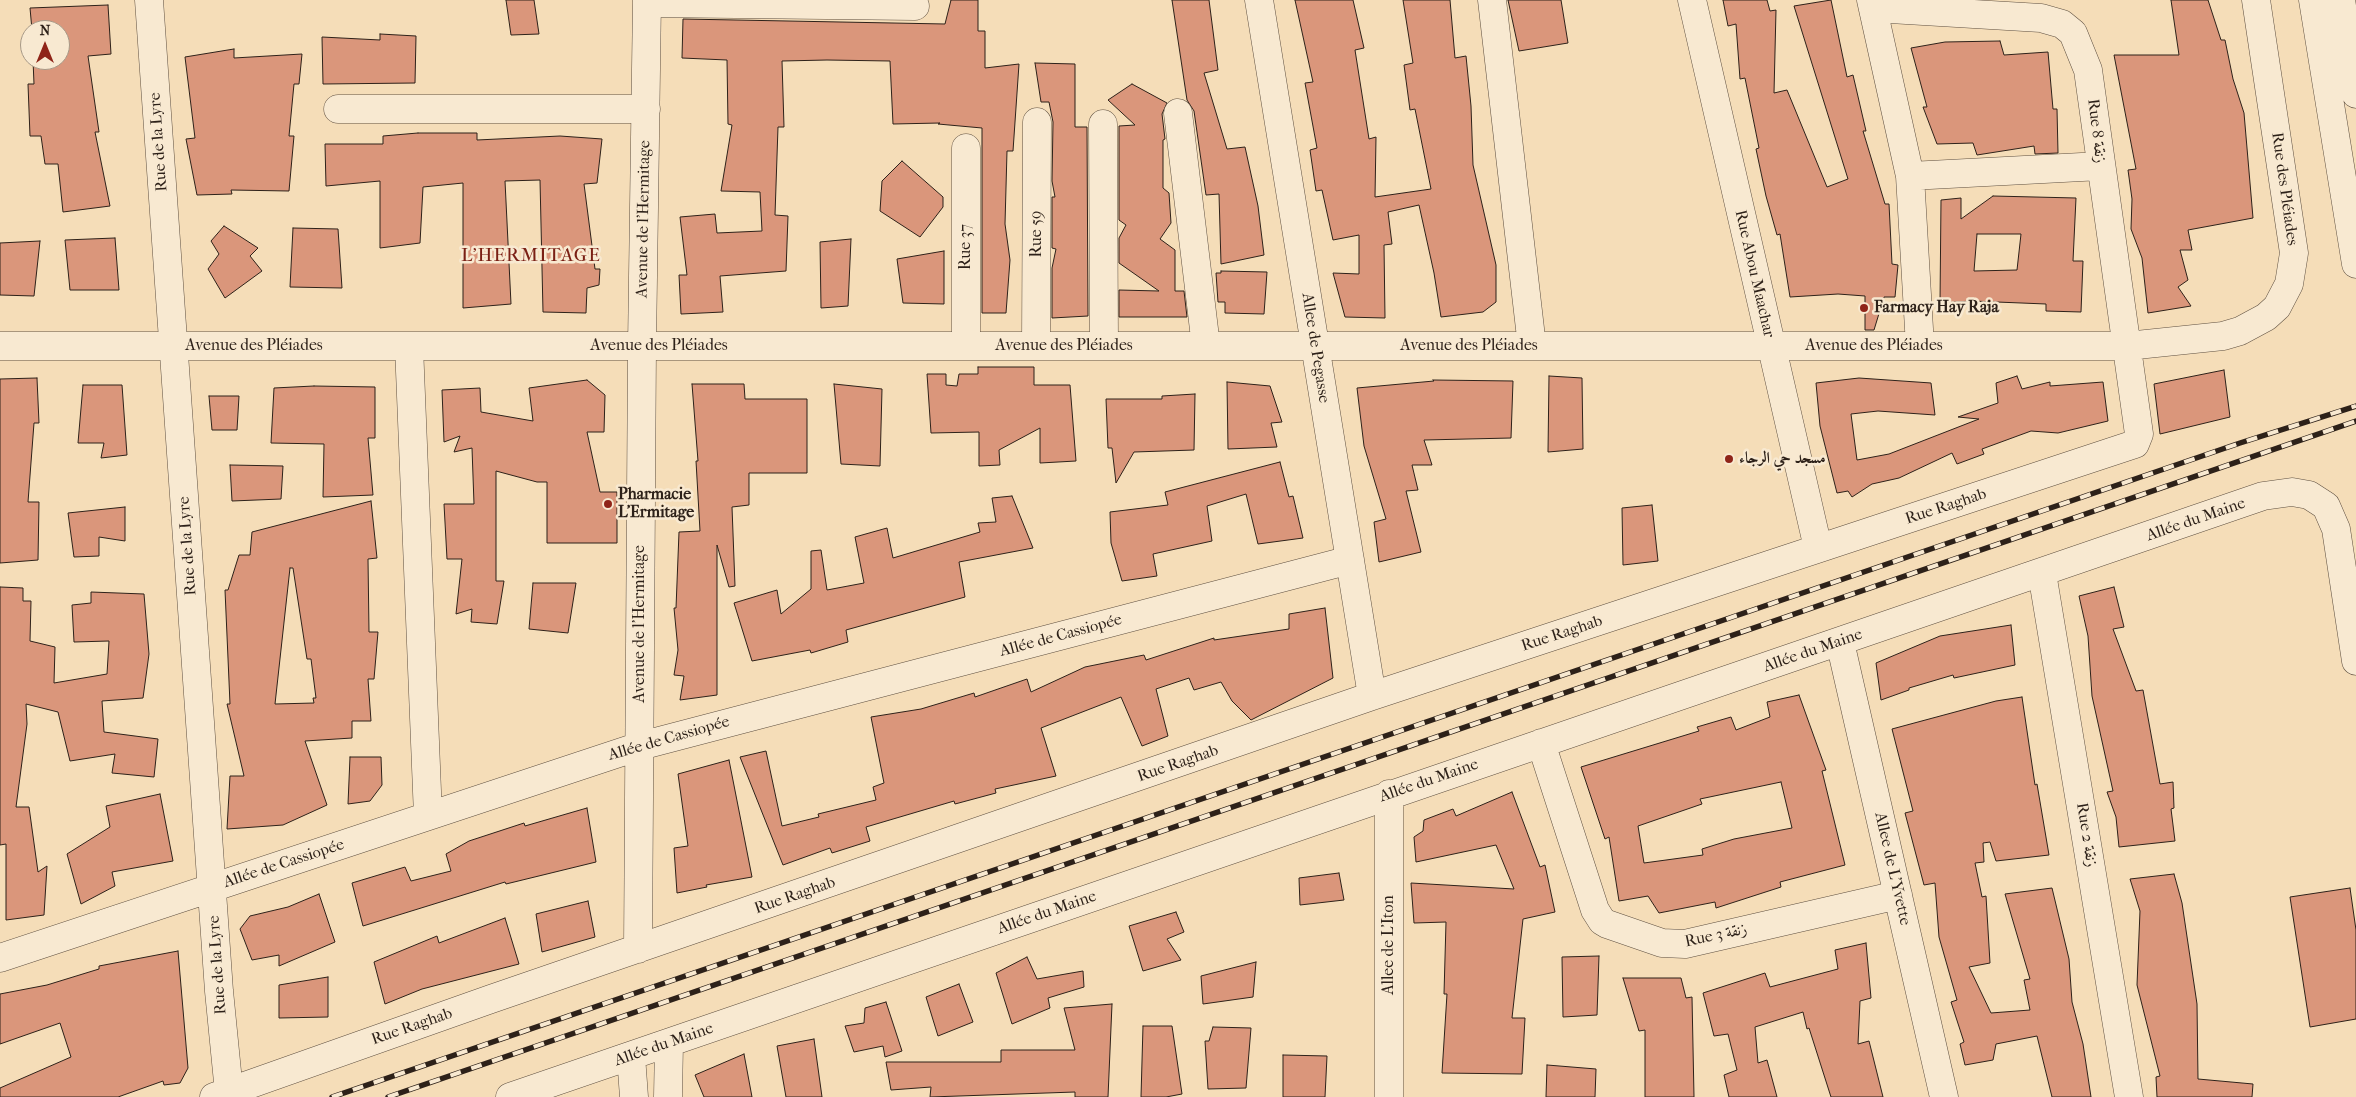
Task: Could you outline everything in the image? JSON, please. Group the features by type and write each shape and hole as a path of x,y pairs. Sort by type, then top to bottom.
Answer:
{"street":[{"name":"Rue de la Lyre","path":"149,0 212,887 221,1094"},
{"name":"Allee de Pegasse","path":"1259,0 1372,696"},
{"path":"1492,0 1532,346"},
{"name":"Rue Abou Maachar","path":"1692,0 1770,346 1818,548"},
{"name":"Rue des Pléiades","path":"2127,346 2223,336 2240,332 2266,317 2277,308 2289,284 2294,253 2293,239 2256,0"},
{"path":"2313,0 2356,264"},
{"path":"2341,0 2356,94"},
{"path":"647,2 915,6"},
{"name":"Avenue de l'Hermitage","path":"638,949 642,346 647,2"},
{"path":"1872,4 1910,176 1920,346"},
{"name":"Rue 8 زنقة","path":"1872,4 2041,18 2062,24 2073,34 2088,70 2139,434"},
{"path":"338,109 646,108"},
{"path":"1178,113 1206,346"},
{"name":"Rue 59","path":"1036,346 1037,122"},
{"path":"1103,124 1104,346"},
{"name":"Rue 37","path":"966,148 966,346"},
{"path":"1910,176 2101,166"},
{"name":"Avenue des Pléiades","path":"0,346 2127,346"},
{"path":"409,346 428,816"},
{"name":"Rue Raghab","path":"221,1094 1372,696 2130,447 2135,444 2139,434"},
{"name":"Allée du Maine","path":"510,1097 1389,794 1840,642 2263,496 2292,492 2309,495 2326,506 2336,528 2356,661"},
{"name":"Allée de Cassiopée","path":"0,958 640,746 1350,560"},
{"name":"Rue 2 زنقة","path":"2042,573 2129,1097"},
{"name":"Allee de L'Yvette","path":"1840,642 1944,1097"},
{"name":"Rue 3 زنقة","path":"1540,743 1595,910 1598,916 1607,924 1662,943 1685,944 1898,895"},
{"name":"Allee de L'Iton","path":"1389,794 1389,1097"},
{"path":"668,1097 669,1043"},
{"path":"631,1056 634,1097"}],"building":[{"path":"506,0 534,0 539,34 511,35"},
{"path":"951,0 978,0 978,31 985,31 985,68 1019,64 1013,151 1007,151 1005,224 1010,260 1006,313 982,313 982,128 938,124 940,123 893,124 890,61 827,60 782,61 784,127 778,127 775,215 788,216 786,271 720,276 723,312 681,314 679,275 687,275 680,217 715,214 717,233 762,231 760,192 721,191 732,125 728,124 727,60 682,58 683,19 945,24"},
{"path":"1172,0 1209,0 1218,70 1204,73 1227,149 1245,147 1258,206 1264,255 1221,264 1219,194 1206,195 1194,111 1187,100"},
{"path":"1295,0 1353,0 1364,48 1355,50 1369,139 1376,137 1375,197 1431,189 1415,109 1410,110 1404,65 1413,63 1403,0 1450,0 1455,58 1466,56 1471,106 1473,165 1496,265 1496,302 1483,312 1441,317 1434,273 1419,205 1388,212 1392,244 1384,245 1385,318 1345,317 1333,273 1359,274 1359,235 1333,240 1322,190 1316,191 1310,150 1317,148 1305,83 1313,82"},
{"path":"1508,0 1561,0 1568,43 1519,51"},
{"path":"1723,0 1767,0 1770,11 1776,10 1774,93 1787,90 1827,187 1848,179 1794,6 1831,0 1847,77 1853,75 1866,131 1863,131 1885,204 1889,204 1892,264 1898,265 1895,297 1884,297 1874,330 1865,330 1865,296 1838,294 1790,297 1780,234 1777,235 1756,149 1759,148 1745,78 1740,79 1736,24 1728,26"},
{"path":"2171,0 2208,0 2221,40 2225,40 2233,79 2244,113 2253,218 2188,230 2192,250 2180,250 2188,280 2178,287 2191,306 2148,313 2142,258 2131,229 2132,199 2128,170 2136,169 2114,55 2179,55"},
{"path":"108,5 111,54 88,56 99,132 95,132 110,206 63,212 58,164 45,164 41,136 30,136 28,84 34,84 33,70 70,70 70,20 31,20 30,8"},
{"path":"380,34 416,36 415,83 323,84 322,37 380,40"},
{"path":"2000,41 2004,55 2048,52 2053,109 2057,109 2058,153 2035,154 2034,146 1977,155 1973,143 1937,144 1923,107 1927,107 1911,48 1945,42"},
{"path":"234,49 234,58 302,54 299,84 294,84 289,136 294,136 289,191 231,190 232,194 197,195 186,139 195,138 185,57"},
{"path":"1035,63 1075,64 1075,127 1087,127 1088,316 1052,318 1052,268 1056,249 1052,248 1052,197 1055,197 1052,181 1053,122 1049,102 1041,102"},
{"path":"1132,84 1167,103 1162,114 1165,139 1163,140 1163,188 1169,193 1171,223 1160,239 1175,250 1175,291 1184,291 1187,317 1119,317 1119,290 1159,291 1119,263 1119,238 1126,225 1119,220 1119,126 1135,125 1108,100"},
{"path":"418,133 477,133 477,140 560,136 602,139 597,183 584,184 595,269 600,269 599,285 587,288 586,313 543,312 540,180 505,181 511,304 463,308 463,183 423,187 420,243 380,248 380,181 326,186 325,144 383,144 383,136"},
{"path":"902,161 943,197 943,207 920,237 880,211 882,181"},
{"path":"1993,196 2076,198 2073,261 2083,261 2081,312 2046,311 2046,304 1972,301 1940,303 1941,200 1961,198 1961,219","holes":["1977,234 2021,234 2017,270 1974,271"]},
{"path":"224,226 258,248 250,256 262,271 225,298 208,269 219,254 211,241"},
{"path":"293,228 338,229 342,288 290,287"},
{"path":"115,238 119,290 70,290 65,240"},
{"path":"851,239 848,306 821,308 820,242"},
{"path":"40,241 34,296 0,295 0,243"},
{"path":"944,251 944,304 903,303 897,259"},
{"path":"1221,271 1267,272 1264,314 1225,313 1225,302 1218,302 1216,273 1221,273"},
{"path":"978,367 1034,367 1034,385 1070,385 1076,461 1040,463 1040,428 999,450 1000,465 979,466 979,432 931,433 927,374 946,374 946,385 957,386 959,374 978,374"},
{"path":"2224,370 2230,417 2160,434 2154,384"},
{"path":"1549,376 1582,378 1583,449 1548,452"},
{"path":"2017,376 2022,389 2050,382 2050,386 2103,382 2108,421 2058,433 2031,431 1982,449 1984,454 1957,464 1952,453 1899,478 1872,484 1852,497 1848,491 1837,493 1820,426 1816,383 1859,378 1931,383 1935,415 1878,411 1851,414 1857,460 1889,454 1979,419 1958,417 1998,403 1996,383"},
{"path":"37,378 39,423 34,423 28,502 39,502 38,560 0,563 0,379"},
{"path":"587,380 605,395 604,432 587,432 600,492 617,492 617,543 547,543 547,482 537,482 496,471 496,581 504,581 497,624 471,622 472,609 456,614 462,559 447,559 444,504 474,504 472,448 454,452 460,436 444,442 442,390 480,388 481,412 533,421 529,388"},
{"path":"1433,380 1513,381 1511,438 1424,440 1432,465 1412,465 1418,490 1406,491 1421,552 1379,562 1374,522 1386,519 1364,446 1357,388"},
{"path":"1227,382 1270,386 1282,422 1271,423 1277,447 1228,449"},
{"path":"692,384 744,384 745,399 807,399 807,473 749,473 749,505 732,507 735,586 729,587 717,545 717,695 680,700 684,676 674,675 678,650 674,608 676,608 679,532 700,531 696,461 698,461"},
{"path":"834,384 882,389 880,466 841,464"},
{"path":"83,385 122,385 127,455 101,458 104,443 78,443"},
{"path":"314,386 375,387 375,438 368,438 373,495 323,497 324,444 271,443 274,388"},
{"path":"1195,394 1194,450 1134,452 1116,483 1112,448 1108,448 1106,399 1162,399 1162,396"},
{"path":"209,396 239,396 237,430 212,430"},
{"path":"1280,462 1289,497 1293,496 1303,538 1258,544 1246,494 1207,506 1212,541 1153,554 1157,576 1122,581 1111,543 1110,512 1168,505 1165,492"},
{"path":"230,465 283,466 281,499 232,501"},
{"path":"1012,496 1033,548 959,562 965,597 846,630 848,642 811,653 810,650 752,661 734,603 777,590 781,614 811,589 811,551 821,550 827,590 864,583 855,537 887,528 893,558 980,532 978,523 996,522 992,498"},
{"path":"371,501 377,558 368,559 369,632 378,632 374,679 368,679 371,721 352,721 352,738 305,741 327,805 283,825 227,829 230,776 244,776 227,704 230,704 225,590 228,590 239,555 250,555 252,532","holes":["290,568 293,568 307,659 311,659 316,698 313,698 314,703 275,704"]},
{"path":"1652,505 1658,561 1623,565 1622,508"},
{"path":"125,507 125,541 99,537 99,556 74,557 68,513"},
{"path":"533,583 576,583 568,633 529,629"},
{"path":"0,587 23,588 23,601 31,601 30,641 55,647 54,683 107,674 109,641 74,642 72,605 91,603 91,592 144,594 149,654 143,698 102,701 104,732 158,739 154,777 112,773 115,754 70,761 58,712 26,704 27,724 16,807 29,807 38,872 47,866 44,915 6,920 6,844 0,845"},
{"path":"2114,587 2124,627 2113,629 2136,691 2143,690 2160,784 2173,782 2174,808 2171,809 2175,841 2119,847 2116,817 2107,792 2113,791 2092,696 2088,636 2079,596"},
{"path":"1325,608 1333,678 1251,720 1232,701 1221,682 1194,690 1189,678 1156,689 1168,736 1142,746 1121,697 1041,728 1056,776 995,789 996,793 955,804 954,801 866,827 870,841 832,853 830,848 783,865 740,757 766,751 782,826 819,817 818,814 876,800 873,787 884,783 871,717 921,709 974,693 975,697 1027,679 1031,692 1085,667 1144,655 1146,660 1214,638 1214,640 1289,629 1289,614"},
{"path":"2011,625 2015,665 1954,678 1953,675 1909,688 1909,690 1881,700 1876,663 1940,636"},
{"path":"1799,695 1826,770 1822,771 1845,865 1780,882 1781,887 1716,908 1715,902 1659,913 1648,896 1619,901 1609,837 1605,839 1581,767 1699,731 1697,727 1731,717 1736,730 1770,717 1767,702","holes":["1781,782 1792,828 1734,839 1702,849 1703,855 1644,863 1638,826 1702,804 1700,799"]},
{"path":"2022,697 2035,785 2037,784 2049,855 1996,861 1990,842 1983,843 1984,862 1975,863 1982,897 1986,896 1990,963 1969,967 1991,1013 2030,1010 2024,980 2030,979 2005,894 2052,888 2069,959 2072,1002 2083,1044 2091,1097 2052,1097 2037,1036 1996,1044 1993,1060 1965,1065 1960,1044 1964,1042 1951,1002 1957,1000 1939,937 1935,883 1924,885 1905,813 1913,811 1892,729 1996,701"},
{"path":"350,757 381,757 382,785 370,801 348,804"},
{"path":"729,760 752,877 706,885 707,887 677,893 674,848 688,846 678,774"},
{"path":"1512,792 1540,867 1545,865 1555,912 1523,919 1512,1018 1525,1018 1522,1074 1442,1073 1447,994 1444,994 1446,922 1414,923 1411,883 1514,889 1496,845 1416,862 1414,837 1423,831 1424,820 1453,809 1456,816"},
{"path":"160,794 173,861 112,872 115,886 81,904 67,854 110,827 106,806"},
{"path":"587,808 596,862 506,884 505,882 363,926 352,883 405,867 411,881 451,871 446,854 469,841 524,823 525,826"},
{"path":"1339,873 1344,900 1300,905 1299,878"},
{"path":"2174,874 2182,903 2197,1004 2198,1079 2253,1084 2252,1097 2157,1097 2156,1077 2160,1076 2137,985 2140,911 2130,879"},
{"path":"2350,888 2356,930 2356,1019 2310,1027 2290,897"},
{"path":"319,894 335,942 279,966 279,955 252,960 240,929 250,916 288,907"},
{"path":"588,901 595,937 542,952 536,914"},
{"path":"1176,912 1184,932 1167,939 1181,960 1143,971 1129,926"},
{"path":"505,918 519,964 422,989 385,1004 374,962 437,936 439,943"},
{"path":"1866,943 1871,998 1860,1001 1858,1044 1869,1041 1883,1097 1831,1097 1809,1028 1807,1029 1803,1012 1755,1027 1758,1063 1767,1060 1777,1097 1729,1097 1724,1075 1737,1070 1728,1034 1714,1036 1703,993 1765,973 1770,987 1838,969 1835,950"},
{"path":"178,951 188,1068 180,1083 164,1085 163,1081 118,1097 0,1097 0,1088 71,1057 60,1023 0,1044 0,994 47,985 99,969 99,966"},
{"path":"1599,956 1597,1015 1563,1017 1562,957"},
{"path":"1027,957 1037,979 1083,971 1084,987 1048,998 1050,1008 1012,1024 996,973"},
{"path":"1256,962 1253,997 1203,1004 1201,976"},
{"path":"328,977 328,1017 279,1018 279,985"},
{"path":"1623,978 1681,978 1686,998 1692,997 1694,1097 1645,1097 1645,1030 1639,1031"},
{"path":"959,984 973,1022 938,1036 926,997"},
{"path":"886,1002 902,1051 885,1057 883,1046 854,1052 845,1026 864,1023 865,1008"},
{"path":"1112,1004 1108,1097 1075,1097 1075,1092 930,1097 931,1087 891,1090 886,1062 1001,1062 1001,1050 1075,1050 1064,1008"},
{"path":"1143,1026 1172,1026 1182,1094 1166,1097 1141,1097"},
{"path":"1213,1027 1251,1028 1246,1088 1208,1089 1205,1041 1209,1041"},
{"path":"814,1039 822,1097 786,1097 777,1046"},
{"path":"744,1054 752,1097 704,1097 695,1075"},
{"path":"1283,1055 1327,1056 1325,1097 1283,1097"},
{"path":"1547,1065 1596,1069 1595,1097 1546,1097"}],"railway":[{"path":"332,1097 2240,443 2356,406"},
{"path":"388,1097 2356,421"}],"place":[{"name":"Farmacy Hay Raja","path":"1864,308"},
{"name":"مسجد حي الرجاء","path":"1729,459"},
{"name":"Pharmacie L'Ermitage","path":"608,504"}],"district":[{"name":"L'HERMITAGE","path":"531,256"}]}
